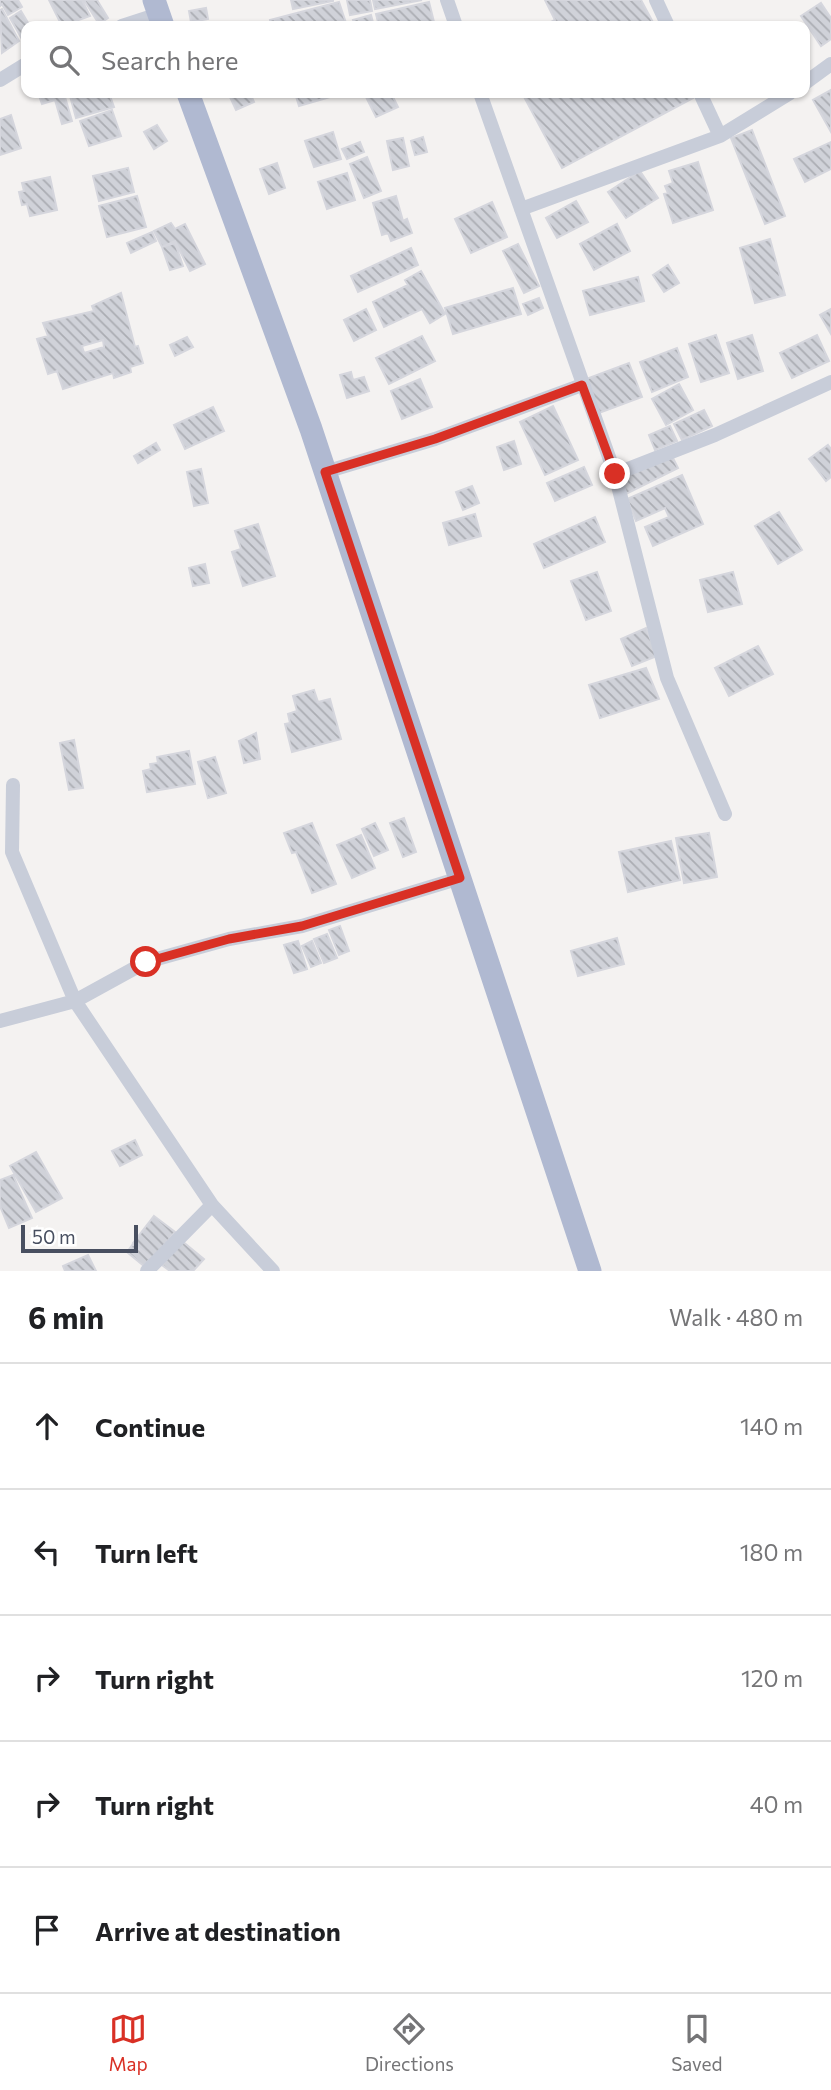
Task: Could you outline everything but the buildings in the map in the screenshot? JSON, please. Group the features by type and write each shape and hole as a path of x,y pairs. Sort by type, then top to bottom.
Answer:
{"main road":[{"path":"190,98 325,472 590,1271"}],"street":[{"path":"447,0 454,21"},
{"path":"656,0 666,21"},
{"path":"136,21 159,13"},
{"path":"810,79 831,64"},
{"path":"0,80 21,67"},
{"path":"482,98 615,474 667,678 725,814"},
{"path":"702,98 720,136"},
{"path":"521,209 720,136 782,98"},
{"path":"615,474 715,435 831,382"},
{"path":"325,472 435,439 582,385"},
{"path":"13,785 6,853 75,1001 212,1205 273,1271"},
{"path":"0,1021 75,1001 146,962 229,939 302,926 460,878"},
{"path":"148,1271 212,1205"}],"route":[{"path":"146,962 229,939 302,926 460,878 325,472 435,439 582,385 615,474"}]}
